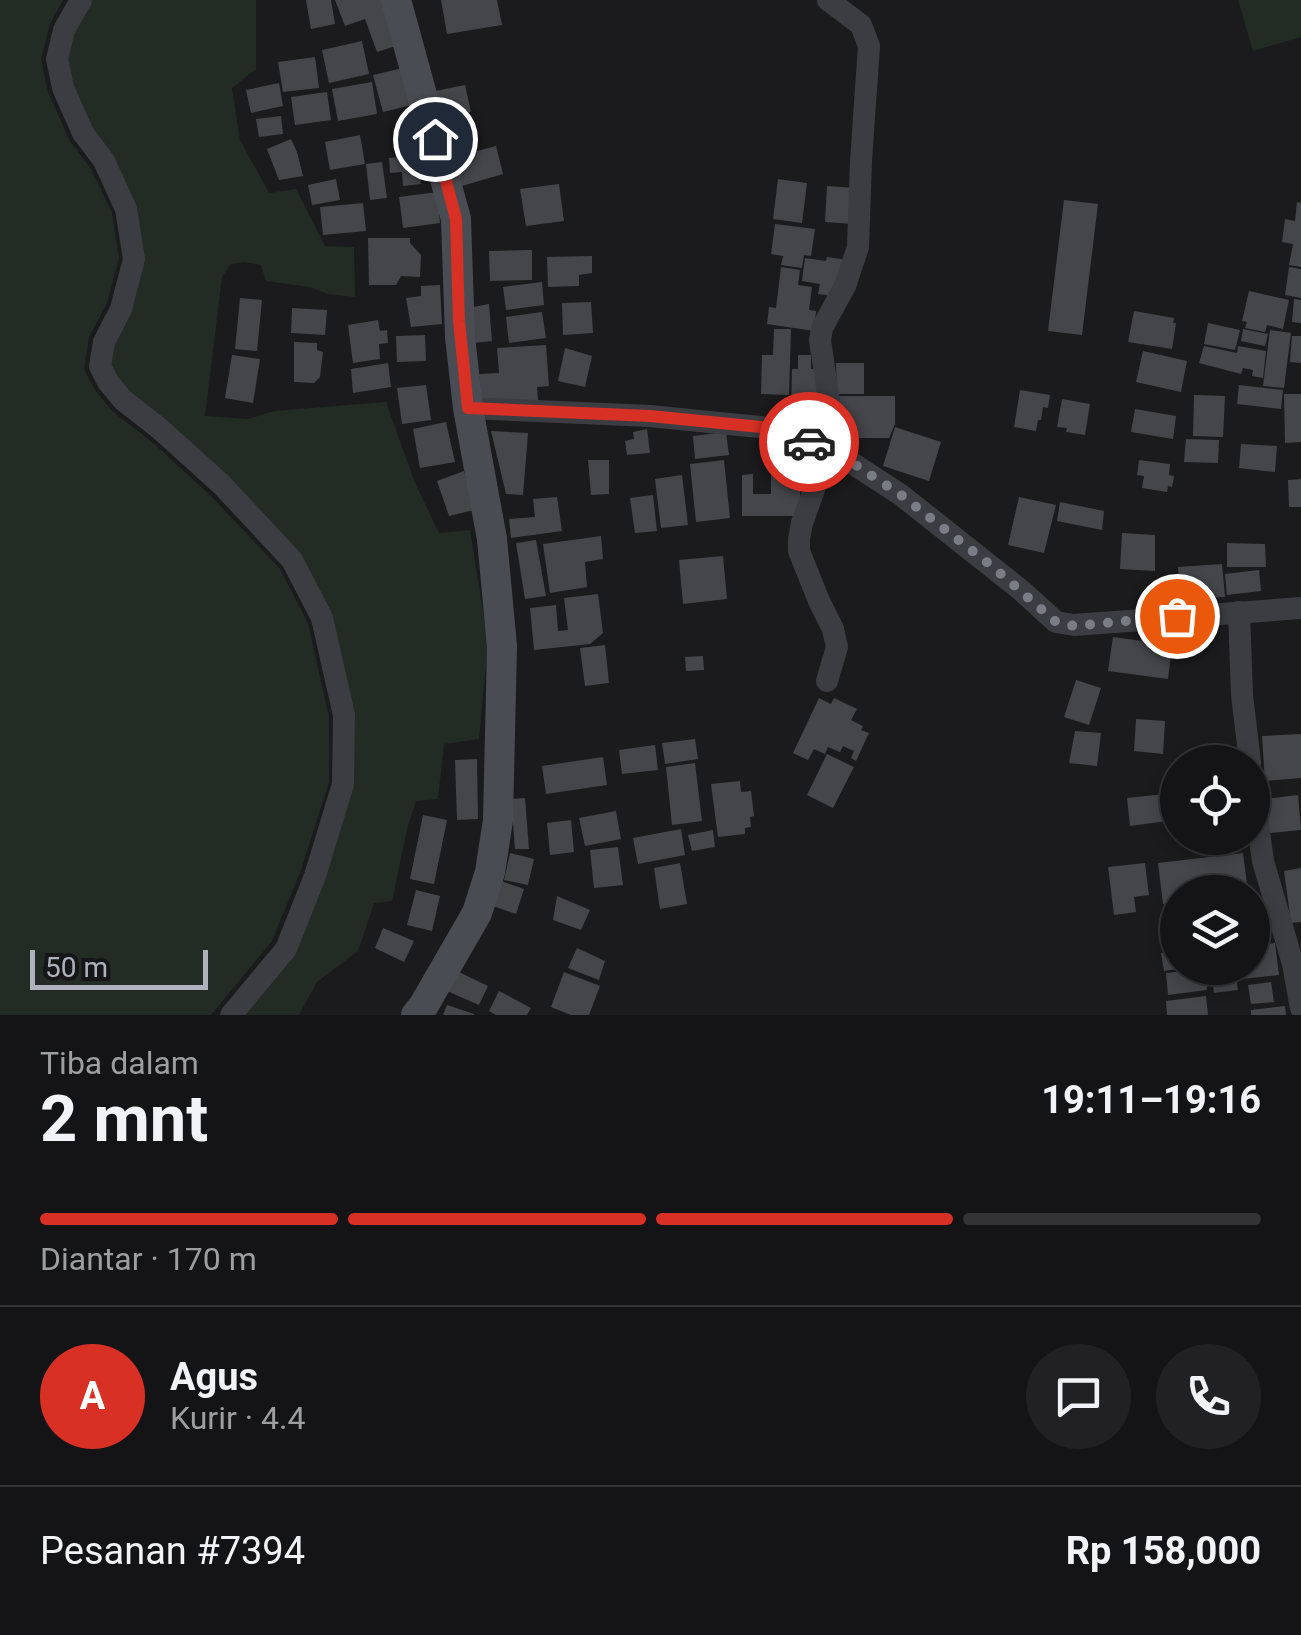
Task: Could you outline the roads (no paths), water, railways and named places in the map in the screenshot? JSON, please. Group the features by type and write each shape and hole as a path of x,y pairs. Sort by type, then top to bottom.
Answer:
{"street":[{"path":"81,0 64,30 57,59 62,88 126,209 134,259 121,309 104,342 100,366 123,400 222,485 292,560 322,618 344,716 344,784 315,876 286,949 231,1015"},
{"path":"396,0 456,219 459,321 468,408 492,539 502,646 498,820 490,872 477,913 416,1015"},
{"path":"827,680 838,648 799,551 799,539 830,448 829,401 820,340 858,247 869,46 861,24 828,0"},
{"path":"468,408 650,416 761,427 830,448 901,495 1056,622 1074,626 1301,608"},
{"path":"1239,612 1248,745"},
{"path":"1262,855 1293,964 1301,1008"}]}
